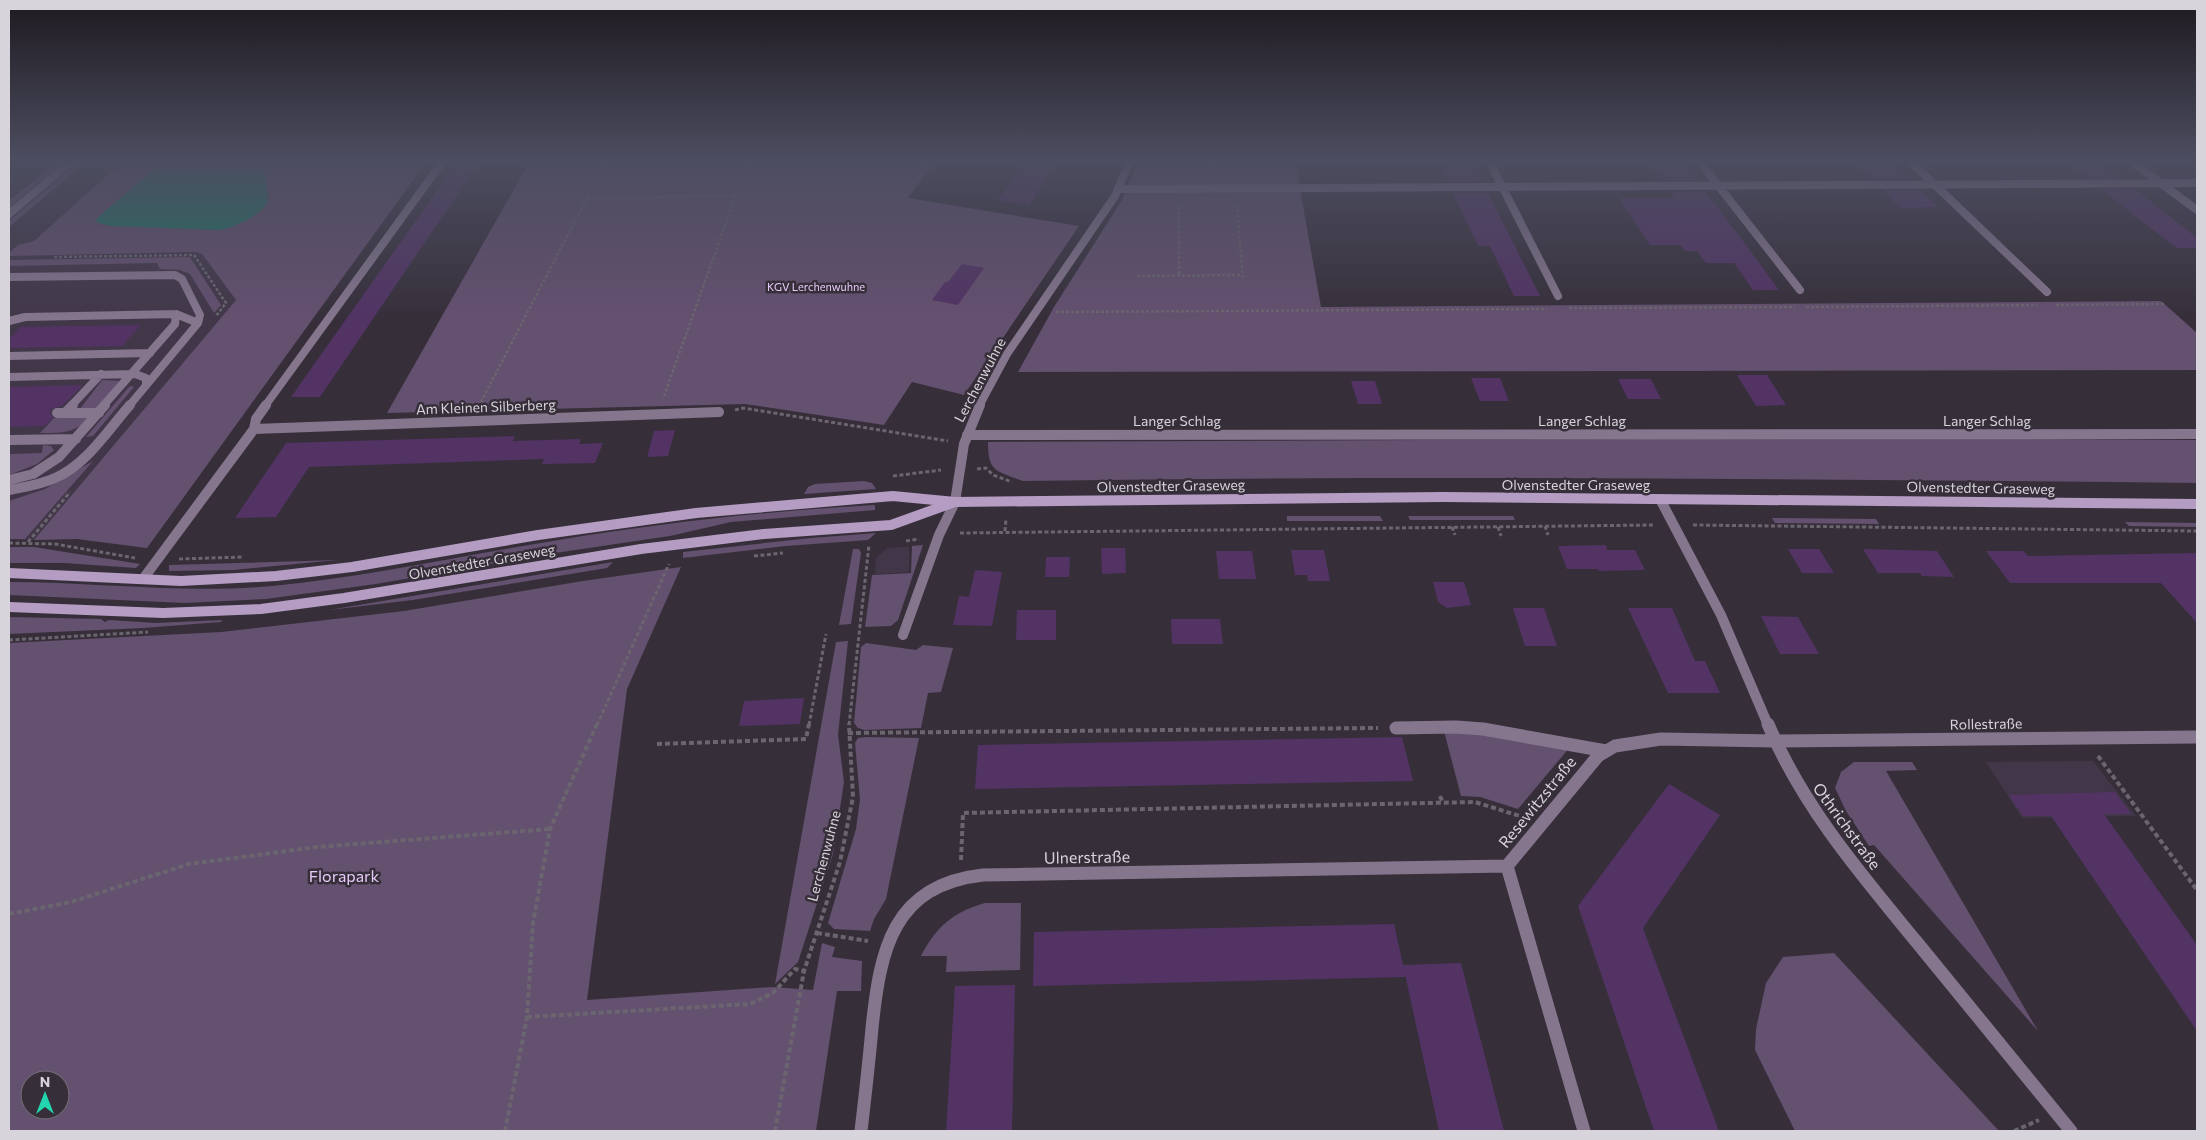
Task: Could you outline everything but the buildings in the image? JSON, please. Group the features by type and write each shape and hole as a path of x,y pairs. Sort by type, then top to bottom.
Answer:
{"main road":[{"name":"Olvenstedter Graseweg","path":"9,573 207,580 305,573 352,568 608,525 766,506 893,496 955,502 1443,497 2197,504"},
{"name":"Olvenstedter Graseweg","path":"9,607 164,613 260,609 352,597 640,549 764,534 891,525 955,502"}],"street":[{"path":"143,579 254,429 256,420 405,214"},
{"name":"Lerchenwuhne","path":"903,635 939,535 955,502 966,440 980,404 1007,354 1102,214"},
{"path":"1516,214 1558,296"},
{"path":"1741,214 1800,290"},
{"path":"1966,214 2047,292"},
{"path":"9,277 177,275 182,279 200,313 198,323 102,438 72,468 46,481 9,490"},
{"path":"9,321 22,317 176,314 198,323"},
{"path":"9,480 33,474 59,457 175,324 176,314"},
{"path":"9,356 150,353"},
{"path":"98,412 61,414 101,374"},
{"path":"9,377 132,374 144,376 147,380 146,385"},
{"name":"Am Kleinen Silberberg","path":"254,429 719,412"},
{"name":"Langer Schlag","path":"966,440 2197,434"},
{"path":"9,440 76,439"},
{"name":"Othrichstraße","path":"1660,499 1721,615 1776,741 1804,794 1834,840 2071,1131"},
{"path":"1396,728 1483,729 1606,751"},
{"name":"Rollestraße","path":"1776,741 2197,736"},
{"name":"Resewitzstraße","path":"1584,1131 1507,866 1591,764 1606,751 1623,744 1645,740 1776,741"},
{"name":"Ulnerstraße","path":"861,1131 876,990 886,943 898,921 917,901 943,884 960,878 998,875 1507,866"}],"path":[{"path":"471,421 578,214"},
{"path":"661,404 728,214"},
{"path":"1178,214 1179,275"},
{"path":"1238,214 1243,280"},
{"path":"1137,276 1242,275"},
{"path":"2056,305 2165,304"},
{"path":"1569,308 2046,305"},
{"path":"1052,312 1549,309"},
{"path":"719,412 742,408 966,440"},
{"path":"981,468 986,468 993,475 1007,480"},
{"path":"958,533 1643,525"},
{"path":"1703,525 2197,531"},
{"path":"1498,526 1501,536"},
{"path":"1545,526 1548,535"},
{"path":"1452,527 1455,535"},
{"path":"9,543 60,544 128,558 142,559"},
{"name":"Lerchenwuhne","path":"774,1131 782,1101 804,971 840,862 853,797 848,733 869,545"},
{"path":"505,1131 527,1017 533,923 550,829 669,563"},
{"path":"657,744 806,739 826,634"},
{"path":"848,733 1396,728"},
{"path":"2097,754 2197,890"},
{"path":"1440,796 1443,803"},
{"path":"960,878 963,813 1476,802 1542,824"},
{"path":"9,914 71,902 188,864 317,847 550,829"},
{"path":"817,934 886,943"},
{"path":"527,1017 750,1004 773,993 795,970 804,971"},
{"path":"2014,1131 2039,1120"}],"shaded area":[{"path":"9,214 389,214 147,548 77,539 9,540"},
{"path":"101,214 256,214 247,220 220,230 110,226 96,222"},
{"path":"909,547 909,572 875,574 876,558 887,548"},
{"path":"2093,761 2136,816 2022,818 1986,762"}],"green space":[{"path":"17,214 24,214 9,227 9,221"},
{"path":"64,214 101,214 98,217 103,225 218,230 231,227 255,214 389,214 147,548 77,539 34,540 236,300 202,254 196,252 9,256 9,253 18,245 34,241"},
{"name":"KGV Lerchenwuhne","path":"500,214 1007,214 1079,226 964,395 912,382 884,425 745,404 387,413"},
{"path":"1113,214 1304,214 1321,307 2161,301 2197,333 2197,370 1018,372 1054,307"},
{"path":"190,257 221,305 214,313 190,274 180,270 160,269 157,263 9,266 9,260"},
{"path":"102,380 122,381 99,408 80,409"},
{"path":"134,387 93,436 86,437 128,388"},
{"path":"84,417 88,419 77,428 60,433 40,433 54,418"},
{"path":"1877,438 2197,440 2197,483 1463,478 1023,481 995,469 988,452 988,442"},
{"path":"43,445 51,446 54,450 37,464 9,475 9,454 42,453"},
{"path":"93,461 25,539 9,539 9,501 45,489"},
{"path":"864,481 872,483 876,489 804,494 808,487 815,484"},
{"path":"875,505 875,510 731,522 670,536 555,553 376,584 266,599 185,603 9,595 9,582 206,589 272,586 377,572 518,547 673,523 754,514"},
{"path":"1287,516 1380,516 1383,521 1287,521"},
{"path":"1408,516 1513,516 1515,520 1410,520"},
{"path":"1772,518 1876,519 1879,524 1775,523"},
{"path":"2125,522 2197,523 2197,527 2129,526"},
{"path":"876,533 868,540 786,546 683,558 683,552"},
{"path":"923,545 898,620 891,626 865,627 872,575 911,573 912,546"},
{"path":"9,547 34,547 140,564 136,568 64,563 9,563"},
{"path":"853,549 859,549 861,553 851,624 839,625"},
{"path":"337,560 234,570 169,571 169,565"},
{"path":"613,562 607,568 413,600 329,610"},
{"name":"Florapark","path":"681,567 627,689 587,1000 772,987 813,990 822,943 835,947 832,957 862,961 861,991 837,991 816,1131 9,1131 9,643 221,632 404,611 583,581"},
{"path":"9,617 101,619 105,622 109,620 156,623 222,620 221,622 143,628 9,634"},
{"path":"848,641 838,735 844,782 833,854 798,962 775,984 836,642"},
{"path":"866,643 916,650 923,645 953,648 941,692 928,693 921,728 864,730 858,728 854,723 861,647"},
{"path":"1444,731 1489,733 1570,747 1518,809 1480,797 1461,796"},
{"path":"858,738 919,738 886,899 874,919 870,931 834,929 828,923 856,829 860,800 855,743"},
{"path":"1854,762 1912,762 1917,770 1886,771 2038,1031 1874,845 1869,846 1846,811 1835,788 1841,772"},
{"path":"985,903 1021,903 1020,970 946,972 947,956 921,956 939,929 947,922 964,911"},
{"path":"1834,953 1999,1131 1795,1131 1755,1050 1756,1029 1766,983 1783,957"}]}
